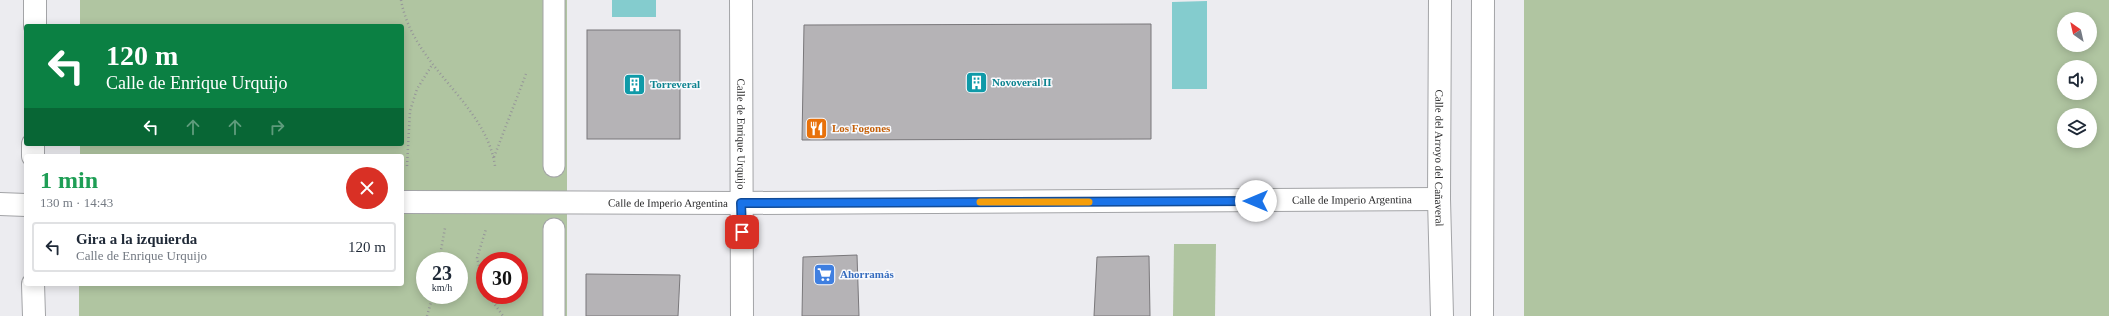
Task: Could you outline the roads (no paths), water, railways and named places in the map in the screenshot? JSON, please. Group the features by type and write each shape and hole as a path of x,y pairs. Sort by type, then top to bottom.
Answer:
{"street":[{"path":"35,0 35,24"},
{"path":"554,0 554,166"},
{"name":"Calle de Enrique Urquijo","path":"741,0 742,316"},
{"name":"Calle del Arroyo del Cañaveral","path":"1440,0 1439,199 1442,316"},
{"path":"1482,316 1483,0"},
{"name":"Calle de Imperio Argentina","path":"404,202 741,203 1439,199"},
{"path":"0,204 24,205"},
{"path":"554,229 554,316"},
{"path":"34,286 34,316"}],"water":[{"path":"612,0 656,0 656,17 612,17"},
{"path":"1207,1 1207,89 1172,89 1172,2"}],"place":[{"name":"Novoveral II","path":"977,82"},
{"name":"Torreveral","path":"634,84"},
{"name":"Los Fogones","path":"817,128"},
{"name":"Ahorramás","path":"825,274"}]}
